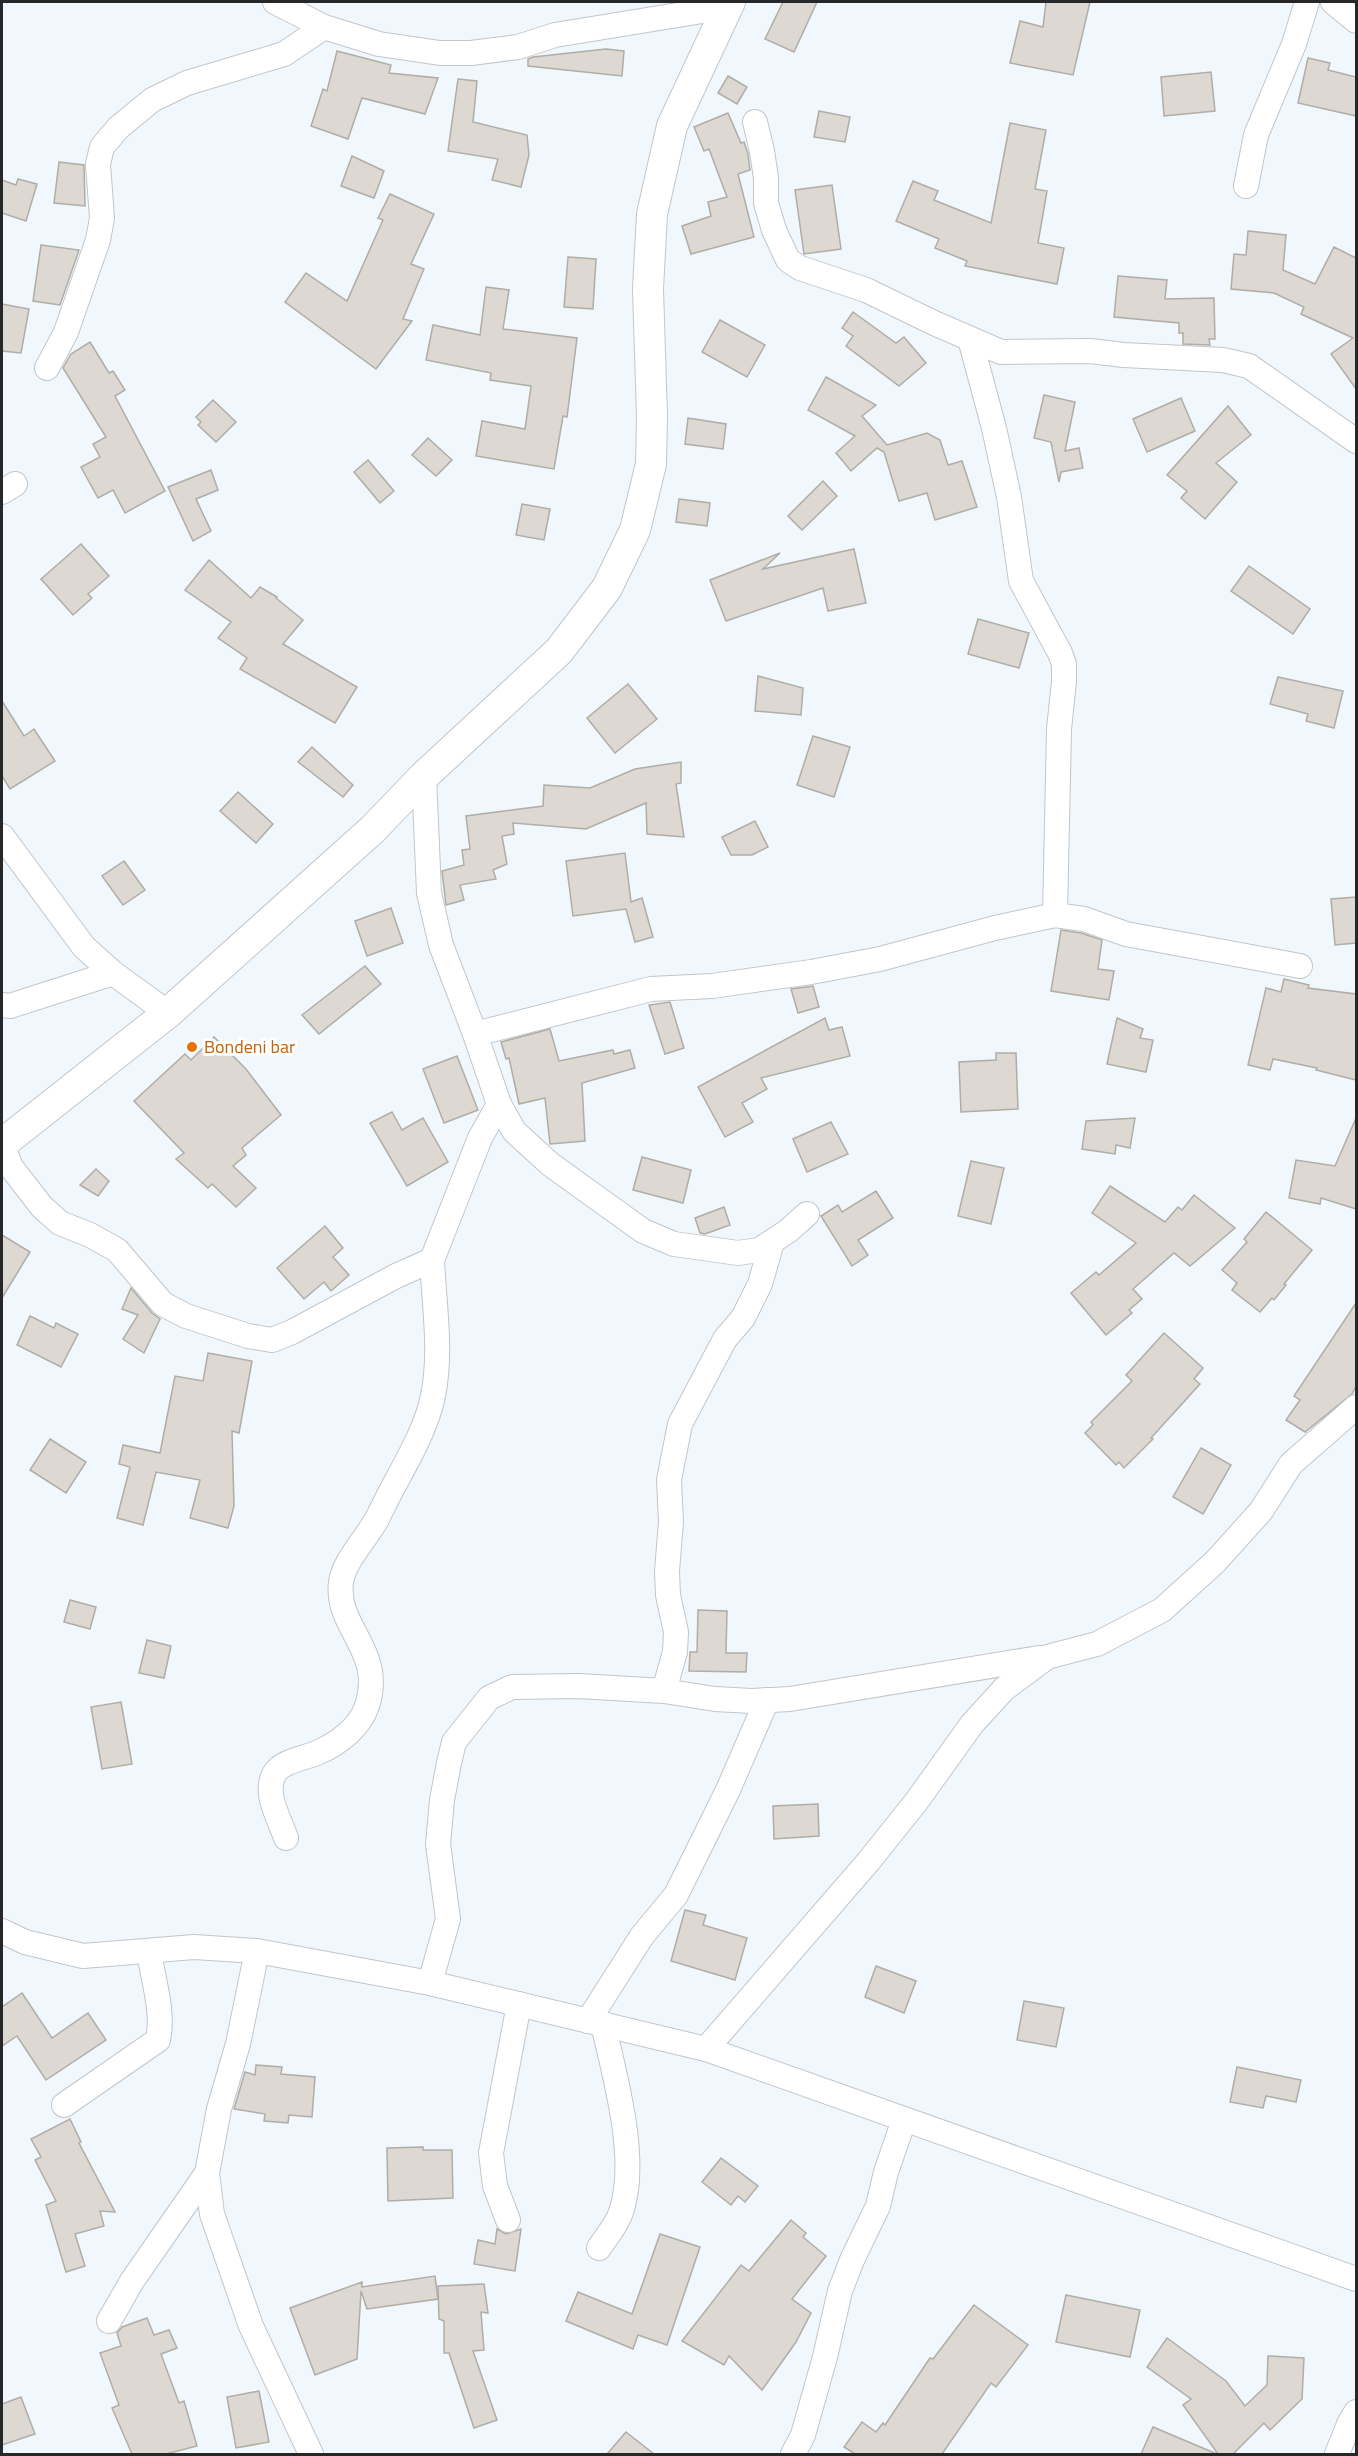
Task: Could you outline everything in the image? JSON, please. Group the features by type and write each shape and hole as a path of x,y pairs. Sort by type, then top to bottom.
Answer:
{"street":[{"path":"275,2 324,27 379,44 440,53 471,53 519,47 555,35 728,4"},
{"path":"1246,186 1256,135 1294,44 1307,2"},
{"path":"1333,2 1356,21"},
{"path":"432,1260 396,1276 292,1332 272,1340 248,1335 186,1316 163,1304 117,1250 90,1235 60,1223 42,1207 11,1167 2,1144 168,1013 372,830 424,776 559,651 607,588 635,530 651,464 652,416 648,289 652,214 672,126 728,4"},
{"path":"46,368 66,332 98,240 102,218 98,164 102,147 118,128 152,100 187,83 284,54 324,27"},
{"path":"755,122 766,178 766,203 774,230 788,260 800,268 866,290 1001,352 1090,351 1223,360 1249,366 1356,441"},
{"path":"970,339 997,440 1009,497 1021,581 1060,652 1064,664 1059,729 1055,915"},
{"path":"424,776 429,893 441,945 476,1034 499,1104 514,1131 550,1164 643,1231 674,1244 729,1252 759,1250 807,1214"},
{"path":"2,836 84,947 113,973 168,1013"},
{"path":"476,1034 651,989 712,986 880,959 995,928 1055,915 1084,919 1126,934 1300,966"},
{"path":"2,1005 10,1006 113,973"},
{"path":"286,1838 271,1795 273,1777 279,1767 319,1752 344,1737 360,1720 367,1705 371,1681 370,1667 365,1649 345,1610 340,1589 342,1573 372,1528 418,1437 433,1396 437,1322 432,1260 480,1138 499,1104"},
{"path":"664,1691 675,1652 676,1632 668,1595 667,1571 671,1522 669,1480 680,1424 725,1339 743,1318 760,1284 772,1242"},
{"path":"430,1983 448,1919 438,1844 441,1800 454,1743 466,1724 489,1698 512,1687 578,1686 664,1691 716,1699 767,1700 844,1691 1047,1657 1097,1644 1162,1610 1215,1562 1261,1511 1291,1464 1356,1407"},
{"path":"706,2049 868,1862 916,1802 972,1724 1004,1689 1047,1657"},
{"path":"599,2248 621,2214 627,2187 626,2146 620,2098 595,2022 642,1936 676,1895 706,1837 767,1700"},
{"path":"2,1931 25,1942 83,1956 194,1947 257,1951 430,1983 706,2049 1356,2279"},
{"path":"64,2105 158,2040 161,2025 159,2003 149,1951"},
{"path":"257,1951 247,1990 238,2044 219,2109 207,2173 213,2214 251,2326 311,2454"},
{"path":"508,2220 495,2186 491,2153 519,2004"},
{"path":"793,2454 803,2435 840,2291 878,2206 886,2172 904,2120"},
{"path":"109,2321 132,2281 207,2173"},
{"path":"1336,2454 1356,2412"}],"building":[{"path":"783,2 817,2 794,52 765,39"},
{"path":"1046,2 1090,2 1073,75 1010,63 1020,21 1043,27"},
{"path":"606,49 624,51 622,76 528,66 528,59 533,57"},
{"path":"337,51 391,65 389,73 438,78 425,114 362,98 348,139 311,126 323,89 327,91"},
{"path":"1308,58 1330,63 1328,70 1356,77 1356,116 1298,103"},
{"path":"1211,72 1215,111 1164,116 1161,77"},
{"path":"728,76 747,87 737,104 718,93"},
{"path":"458,79 477,81 473,122 527,135 529,155 521,187 492,180 498,159 448,151"},
{"path":"819,111 850,117 845,142 814,137"},
{"path":"728,113 748,154 750,170 738,174 754,237 691,254 682,226 711,216 708,202 727,197 709,149 704,151 694,127"},
{"path":"1010,123 1046,130 1035,189 1047,191 1038,243 1064,248 1057,284 965,266 967,261 935,248 939,239 896,221 913,181 938,191 934,200 991,223"},
{"path":"352,156 384,171 374,198 341,186"},
{"path":"59,162 84,165 85,206 54,203"},
{"path":"18,179 37,184 26,221 2,213 2,180 16,185"},
{"path":"832,185 841,249 804,254 795,190"},
{"path":"390,194 434,214 411,264 424,269 403,319 412,321 376,369 285,302 306,273 347,301 383,220 378,218"},
{"path":"1248,231 1286,235 1283,270 1315,284 1334,247 1356,258 1356,389 1331,354 1353,338 1301,314 1304,307 1274,293 1231,289 1234,254 1246,255"},
{"path":"41,245 79,250 60,305 33,301"},
{"path":"568,257 596,259 593,309 564,307"},
{"path":"1118,276 1167,280 1165,299 1214,298 1215,339 1209,339 1210,345 1183,344 1183,333 1179,333 1179,323 1114,317"},
{"path":"486,287 509,290 503,329 577,338 567,417 563,416 554,469 476,456 482,421 525,429 531,386 490,380 491,373 426,360 433,325 480,335"},
{"path":"2,304 29,309 21,353 2,351"},
{"path":"853,312 896,343 904,337 926,363 899,386 846,346 853,336 842,328"},
{"path":"720,320 765,345 747,377 702,352"},
{"path":"90,342 109,373 113,371 125,390 115,396 165,491 125,513 113,490 98,498 81,467 100,457 93,444 106,437 63,368 71,354"},
{"path":"826,377 876,405 862,416 887,445 927,433 940,440 948,465 962,461 977,507 935,520 927,493 899,501 884,452 877,448 851,471 836,453 855,436 808,410"},
{"path":"1044,395 1075,402 1065,451 1079,448 1083,468 1061,472 1059,482 1051,442 1034,438"},
{"path":"1181,398 1195,431 1147,452 1133,419"},
{"path":"213,400 236,422 216,442 198,425 201,422 196,417"},
{"path":"1228,406 1251,435 1216,463 1237,482 1205,519 1181,498 1187,491 1167,475"},
{"path":"688,418 726,424 723,449 685,444"},
{"path":"428,438 452,460 436,476 412,455"},
{"path":"368,460 394,491 380,503 354,472"},
{"path":"211,470 218,490 196,499 211,531 193,541 168,487"},
{"path":"823,481 837,496 802,530 788,516"},
{"path":"679,499 710,503 707,526 676,522"},
{"path":"522,504 550,509 544,540 516,535"},
{"path":"81,544 109,576 88,594 92,598 73,615 41,579"},
{"path":"854,549 866,603 828,611 823,588 726,621 710,580 780,553 763,569"},
{"path":"209,560 251,598 260,587 277,597 303,620 283,644 357,687 335,723 240,669 247,658 218,638 231,622 185,590"},
{"path":"1249,566 1310,609 1293,634 1231,591"},
{"path":"978,619 1029,633 1019,668 968,654"},
{"path":"758,676 803,688 801,715 755,711"},
{"path":"1278,677 1343,691 1334,728 1306,721 1308,714 1270,704"},
{"path":"628,684 657,719 615,753 587,718"},
{"path":"2,701 24,736 34,729 55,761 10,789 2,776"},
{"path":"813,736 850,747 834,797 797,785"},
{"path":"312,747 353,785 343,797 298,762"},
{"path":"681,762 681,783 676,784 684,837 647,834 646,803 586,829 513,823 514,834 502,836 507,864 493,870 496,879 460,885 464,900 446,905 442,871 464,865 462,850 470,849 466,816 543,806 544,785 590,788 635,769"},
{"path":"238,792 273,824 256,843 220,811"},
{"path":"755,821 768,847 752,855 731,855 722,837"},
{"path":"625,853 631,902 642,898 653,937 635,942 626,909 573,916 566,861"},
{"path":"124,861 145,890 123,905 102,876"},
{"path":"1356,897 1356,943 1335,945 1331,899"},
{"path":"391,908 403,943 367,956 355,921"},
{"path":"1061,930 1081,933 1102,940 1098,969 1114,971 1109,1000 1051,991"},
{"path":"365,966 381,984 319,1034 302,1015"},
{"path":"1284,979 1309,985 1308,988 1356,994 1356,1080 1316,1070 1317,1068 1273,1059 1270,1070 1248,1065 1266,988 1281,992"},
{"path":"813,986 819,1007 798,1013 791,989"},
{"path":"670,1002 684,1048 665,1054 649,1005"},
{"path":"825,1018 829,1030 842,1027 850,1056 761,1078 767,1089 742,1103 753,1122 725,1137 698,1087"},
{"path":"1117,1018 1143,1029 1140,1038 1153,1040 1146,1072 1107,1064"},
{"path":"550,1029 559,1061 613,1050 614,1054 630,1050 635,1068 582,1083 585,1141 550,1144 545,1098 519,1104 509,1058 506,1059 501,1042"},
{"path":"214,1037 246,1069 281,1115 242,1148 246,1155 233,1166 256,1188 236,1207 212,1184 208,1188 176,1159 184,1153 134,1101 185,1054 191,1060"},
{"path":"996,1053 1016,1053 1018,1109 961,1112 959,1062 996,1060"},
{"path":"457,1056 478,1110 444,1123 423,1069"},
{"path":"392,1112 402,1130 423,1118 448,1162 407,1186 370,1123"},
{"path":"1135,1118 1130,1148 1116,1145 1115,1154 1082,1149 1086,1121"},
{"path":"1356,1118 1356,1209 1321,1198 1320,1204 1289,1198 1296,1160 1335,1166"},
{"path":"831,1122 848,1154 807,1172 793,1139"},
{"path":"642,1157 691,1170 683,1203 633,1190"},
{"path":"971,1161 1004,1168 991,1224 958,1216"},
{"path":"96,1169 109,1181 98,1196 80,1185"},
{"path":"1110,1186 1165,1222 1178,1207 1182,1210 1194,1195 1235,1228 1190,1266 1174,1253 1133,1289 1142,1299 1129,1310 1132,1313 1106,1335 1071,1293 1096,1272 1099,1275 1136,1243 1092,1213"},
{"path":"876,1191 893,1218 858,1240 868,1255 852,1266 821,1216 838,1205 842,1212"},
{"path":"724,1207 730,1225 705,1234 700,1233 695,1218"},
{"path":"1266,1212 1312,1250 1274,1300 1272,1298 1260,1312 1232,1290 1237,1283 1222,1270 1247,1242 1244,1239"},
{"path":"325,1226 343,1248 333,1257 349,1275 331,1291 324,1282 304,1299 277,1268"},
{"path":"2,1235 30,1252 2,1298"},
{"path":"131,1288 160,1319 144,1353 123,1339 138,1315 122,1309"},
{"path":"1356,1303 1356,1386 1352,1394 1305,1432 1286,1420 1300,1400 1294,1396"},
{"path":"30,1316 54,1328 56,1323 78,1334 61,1367 17,1345"},
{"path":"1164,1333 1203,1368 1194,1379 1200,1384 1151,1438 1153,1439 1124,1468 1119,1462 1116,1465 1085,1433 1093,1425 1091,1422 1132,1381 1126,1375"},
{"path":"208,1353 252,1361 239,1433 232,1431 234,1506 228,1528 190,1518 200,1480 156,1472 143,1525 117,1518 130,1467 119,1464 123,1445 160,1453 175,1376 203,1381"},
{"path":"50,1439 86,1462 66,1493 30,1470"},
{"path":"1201,1448 1231,1465 1203,1514 1173,1497"},
{"path":"70,1600 96,1607 90,1629 64,1622"},
{"path":"698,1610 727,1611 726,1653 747,1653 746,1672 689,1671 690,1652 697,1652"},
{"path":"147,1640 171,1646 164,1678 139,1673"},
{"path":"121,1702 132,1764 102,1769 91,1707"},
{"path":"818,1804 819,1836 774,1839 773,1806"},
{"path":"685,1910 706,1915 703,1925 747,1938 735,1980 671,1961"},
{"path":"876,1966 916,1981 904,2013 865,1997"},
{"path":"22,1993 52,2038 88,2013 106,2040 46,2080 17,2036 2,2046 2,2007"},
{"path":"1024,2001 1064,2008 1056,2047 1017,2040"},
{"path":"256,2065 282,2067 281,2074 315,2077 312,2117 289,2115 288,2123 264,2121 265,2114 234,2109 245,2072 255,2075"},
{"path":"1237,2067 1301,2080 1296,2102 1266,2096 1263,2108 1230,2102"},
{"path":"70,2119 81,2142 79,2143 115,2212 100,2211 104,2226 75,2234 85,2266 66,2272 46,2205 56,2201 35,2160 41,2157 31,2139"},
{"path":"423,2147 423,2150 452,2150 453,2198 388,2201 387,2148"},
{"path":"721,2158 758,2186 745,2202 738,2196 731,2205 702,2182"},
{"path":"791,2220 806,2233 803,2237 826,2256 792,2299 811,2313 796,2342 762,2390 729,2356 724,2365 682,2341 741,2265 749,2271"},
{"path":"497,2229 506,2234 521,2229 515,2271 474,2264 478,2240 495,2244"},
{"path":"660,2234 700,2247 667,2345 638,2335 633,2349 566,2321 578,2292 632,2314"},
{"path":"435,2276 438,2299 367,2309 361,2291 357,2359 315,2375 290,2308 362,2282 362,2287"},
{"path":"484,2284 488,2313 481,2312 484,2350 473,2351 497,2420 474,2428 449,2353 444,2353 444,2321 439,2319 438,2286"},
{"path":"1066,2295 1140,2310 1130,2357 1056,2342"},
{"path":"974,2305 1028,2345 996,2387 991,2383 942,2454 855,2454 844,2447 862,2422 876,2432 883,2423 885,2425 930,2358 933,2359"},
{"path":"147,2318 154,2335 169,2330 177,2348 161,2354 179,2403 184,2401 197,2446 166,2454 132,2454 112,2408 119,2405 100,2353 121,2346 117,2333 122,2327"},
{"path":"1167,2338 1226,2381 1245,2406 1267,2385 1268,2356 1304,2358 1302,2399 1270,2430 1264,2423 1233,2454 1218,2454 1183,2405 1191,2399 1147,2367"},
{"path":"259,2391 269,2442 236,2448 227,2397"},
{"path":"21,2397 35,2434 2,2445 2,2404"},
{"path":"1153,2427 1217,2454 1141,2454"},
{"path":"626,2432 654,2454 607,2454"}],"place":[{"name":"Bondeni bar","path":"192,1047"}]}
